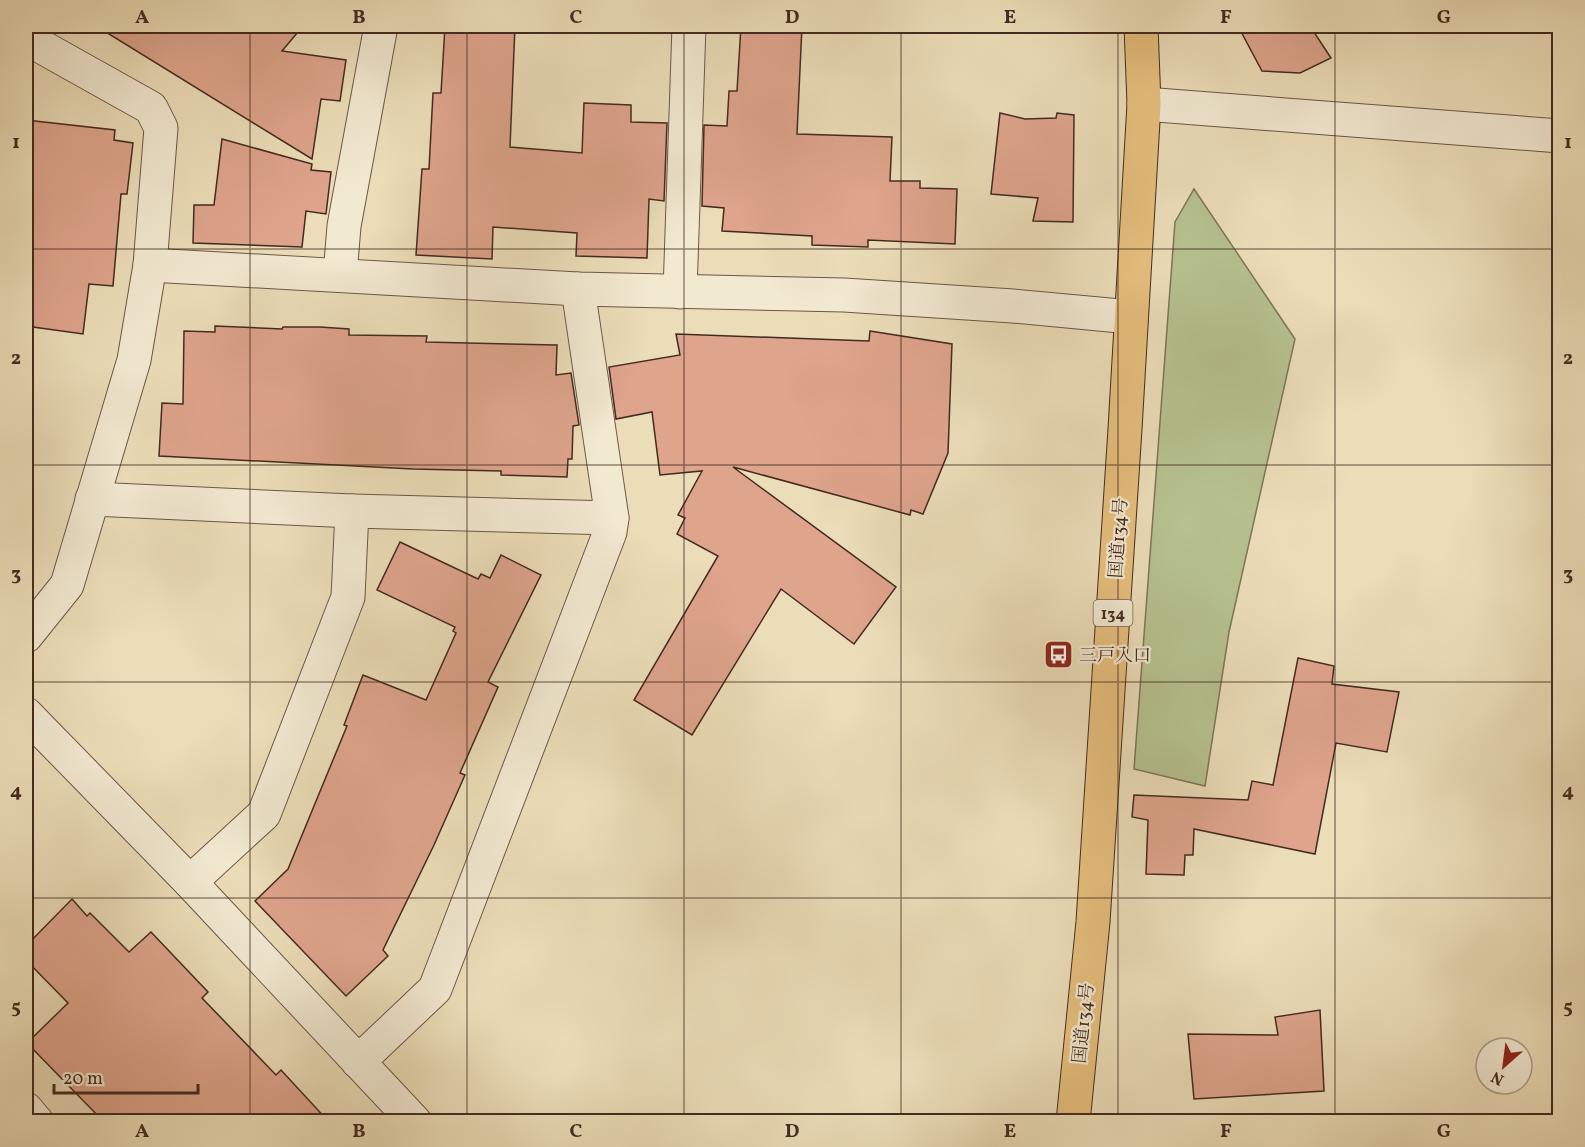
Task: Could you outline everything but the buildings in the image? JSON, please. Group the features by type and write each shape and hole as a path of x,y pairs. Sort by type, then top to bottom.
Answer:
{"highway":[{"name":"国道134号","path":"1073,1122 1093,922 1131,317 1144,104 1141,26"}],"street":[{"path":"340,275 344,226 381,26"},
{"path":"680,292 689,26"},
{"path":"26,38 152,108 161,128 150,265 134,360 67,585 26,636"},
{"path":"1144,104 1560,136"},
{"path":"150,265 578,289 844,295 1013,306 1131,317"},
{"path":"358,1062 435,989 610,531 612,518 578,289"},
{"path":"92,499 352,511 612,518"},
{"path":"190,882 264,814 348,597 352,511"},
{"path":"26,714 190,882 415,1122"},
{"path":"26,1109 38,1122"}],"green space":[{"path":"1194,189 1295,339 1229,632 1205,786 1134,769 1175,222"}],"place":[{"name":"三戸入口","path":"1058,655"}]}
